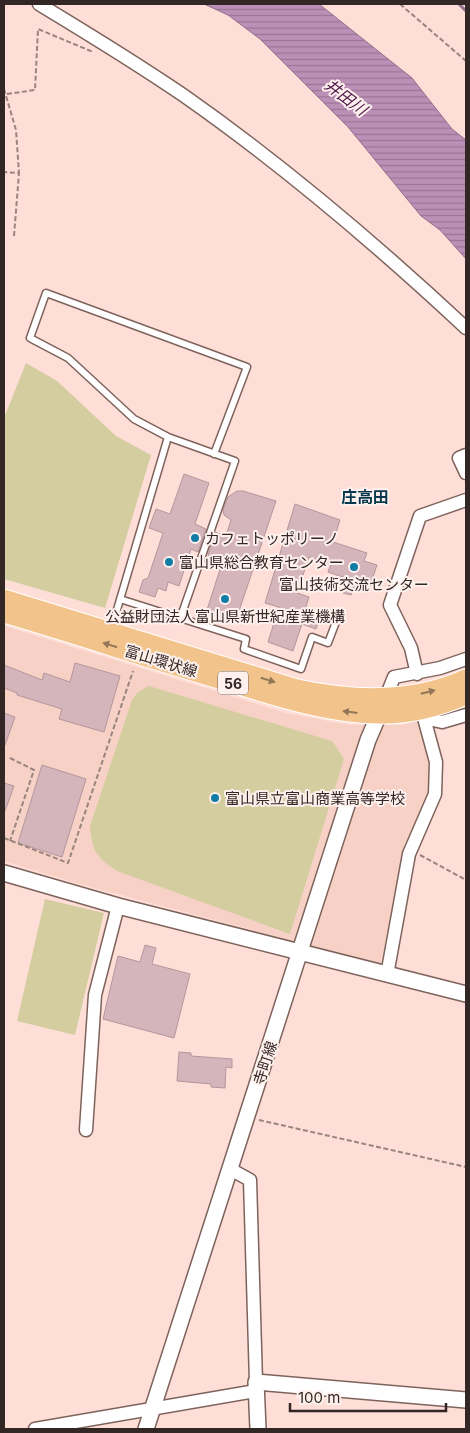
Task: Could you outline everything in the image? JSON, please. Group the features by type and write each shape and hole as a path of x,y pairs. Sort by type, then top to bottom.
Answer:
{"main road":[{"name":"富山環状線","path":"4,599 298,688 331,696 386,697 418,694 450,686 466,679"},
{"name":"富山環状線","path":"4,613 296,702 350,712 379,714 442,705 466,695"}],"street":[{"path":"39,4 126,57 254,148 402,268 466,328"},
{"path":"466,455 460,458 466,473"},
{"path":"416,674 411,648 390,605 420,516 466,500"},
{"path":"386,697 394,677 416,674 466,659"},
{"name":"寺町線","path":"146,1429 368,740 386,697"},
{"path":"387,975 411,849 435,794 436,762 424,718 442,722 466,715"},
{"path":"4,873 118,906 466,994"},
{"path":"86,1130 95,995 118,906"},
{"path":"230,1169 250,1180 258,1429"},
{"path":"35,1429 152,1409 256,1386 466,1400"}],"lane":[{"path":"180,619 236,461 214,454 168,437 134,419 68,358 30,338 46,293 247,367 214,454"},
{"path":"111,632 168,437"},
{"path":"120,599 246,639 244,650 301,669 312,637 328,643 336,622"}],"path":[{"path":"400,4 466,61"},
{"path":"6,94 35,90 38,29 95,52"},
{"path":"4,89 16,130 19,173 14,236"},
{"path":"4,172 19,173"},
{"path":"4,838 68,863 133,671"},
{"path":"10,758 34,770 10,841"},
{"path":"411,849 432,863 466,880"},
{"path":"248,1117 328,1137 466,1167"}],"shaded area":[{"path":"26,363 57,381 116,436 151,455 105,608 4,579 4,418"},
{"name":"富山県立富山商業高等学校","path":"4,626 286,713 349,725 402,725 424,718 430,783 422,814 405,842 381,964 76,883 4,861"},
{"path":"149,686 332,741 344,759 290,934 117,871 104,862 96,853 92,842 90,826 132,700 138,692"},
{"path":"45,899 104,913 75,1035 17,1021"}],"water":[{"name":"井田川","path":"204,4 319,4 412,78 452,129 466,140 466,259 440,230 421,216 348,127 260,39 228,15"}],"building":[{"path":"184,474 209,483 195,524 206,529 198,552 191,549 179,586 168,582 166,591 158,588 155,597 139,592 143,580 148,578 163,533 149,528 156,509 170,514"},
{"path":"237,491 276,501 235,623 206,613 223,560 208,555 215,532 226,536 231,520 224,515 223,510 228,497"},
{"path":"295,504 340,520 333,542 367,553 364,561 377,565 370,586 356,581 351,595 343,593 348,579 328,572 331,564 309,557 297,593 309,597 303,616 319,621 316,629 302,624 293,651 268,642 279,607 265,603"},
{"path":"75,663 120,676 104,732 59,719 62,709 17,695 17,693 4,688 4,665 42,680 44,673 70,682"},
{"path":"4,713 15,717 5,745 4,745"},
{"path":"42,765 86,779 62,857 18,843"},
{"path":"4,783 14,786 5,811 4,811"},
{"path":"145,945 156,948 152,964 190,974 174,1038 103,1019 118,956 140,962"},
{"path":"179,1052 191,1053 191,1056 232,1059 232,1068 226,1067 225,1088 211,1087 211,1084 177,1081"}],"waterway":[{"path":"459,4 466,11"}],"place":[{"name":"カフェトッポリーノ","path":"195,538"},
{"name":"富山県総合教育センター","path":"169,562"},
{"name":"富山技術交流センター","path":"354,567"},
{"name":"公益財団法人富山県新世紀産業機構","path":"225,599"},
{"name":"富山県立富山商業高等学校","path":"215,798"}],"district":[{"name":"庄高田","path":"365,497"}]}
